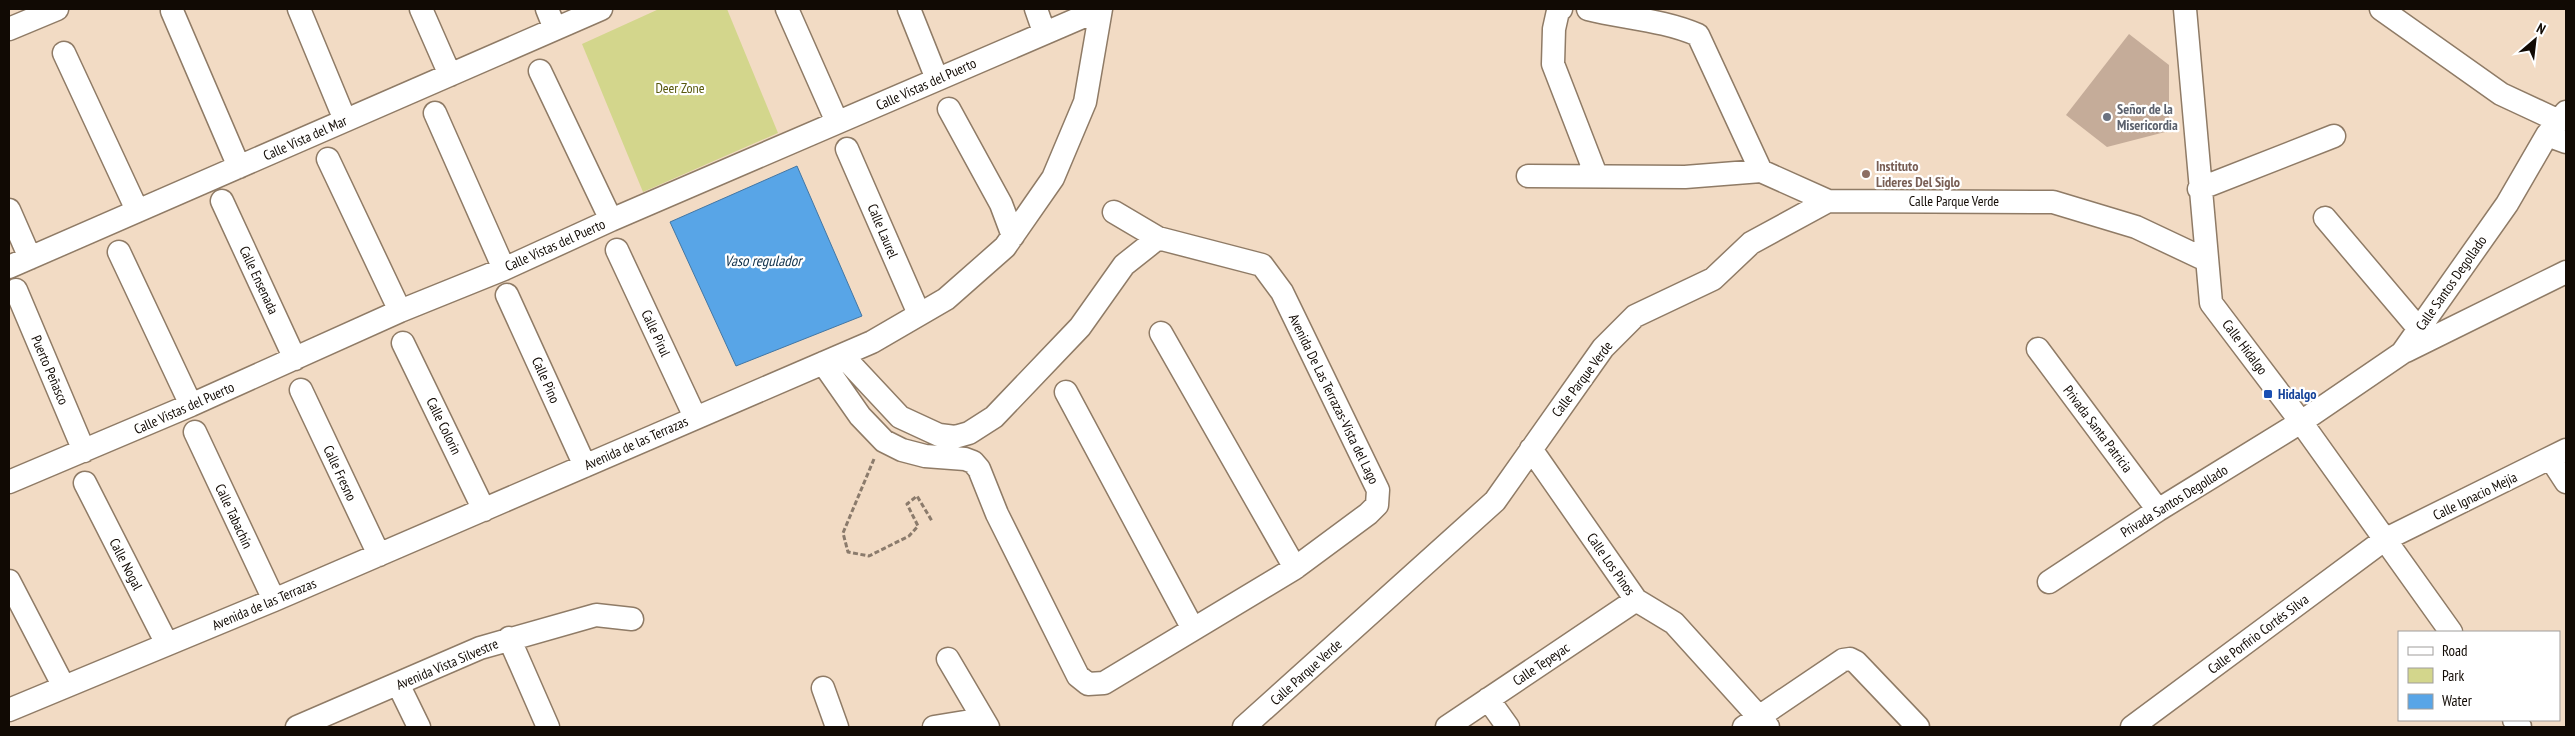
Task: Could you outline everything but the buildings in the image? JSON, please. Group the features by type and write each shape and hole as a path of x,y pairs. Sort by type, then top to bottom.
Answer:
{"street":[{"path":"17,20 57,9"},
{"path":"299,9 345,120"},
{"path":"421,9 450,74"},
{"name":"Calle Vista del Mar","path":"9,267 450,74 551,19 601,9"},
{"path":"787,9 837,122"},
{"path":"909,9 937,79"},
{"path":"1036,9 1044,32"},
{"name":"Calle Vistas del Puerto","path":"9,482 191,405 400,311 504,269 611,220 1101,9"},
{"name":"Avenida de las Terrazas","path":"9,710 274,600 872,342 946,299 1005,248 1053,178 1085,102 1101,9"},
{"path":"1561,9 1558,11 1554,28 1553,64 1596,175"},
{"path":"1588,9 1615,16 1681,27 1698,35 1760,171"},
{"name":"Calle Hidalgo","path":"2185,9 2199,189 2211,302 2301,422 2450,631"},
{"path":"2381,9 2500,94 2560,127"},
{"path":"172,11 239,167"},
{"path":"64,53 137,210"},
{"path":"540,71 611,220"},
{"path":"949,108 1001,204 1013,236"},
{"path":"435,113 504,269"},
{"name":"Calle Santos Degollado","path":"2301,422 2402,353 2508,204 2560,127"},
{"path":"2199,189 2334,136"},
{"name":"Calle Laurel","path":"847,149 919,314"},
{"path":"328,159 400,311"},
{"path":"1528,176 1685,177 1760,171 1828,201"},
{"name":"Calle Ensenada","path":"222,201 295,359"},
{"name":"Calle Parque Verde","path":"1244,727 1495,501 1603,348 1635,316 1714,279 1751,243 1828,201 2053,202 2136,227 2206,260"},
{"path":"9,210 30,258"},
{"name":"Avenida De Las Terrazas-Vista del Lago","path":"832,359 860,416 884,441 902,450 925,456 965,459 973,462 979,469 996,514 1078,676 1088,684 1104,683 1295,568 1368,514 1377,505 1378,490 1282,292 1262,265 1158,238 1114,212"},
{"path":"2325,218 2419,329"},
{"path":"832,359 900,416 939,435 955,437 969,433 994,417 1080,327 1124,265 1158,238"},
{"name":"Calle Pirul","path":"617,250 695,417"},
{"path":"119,252 191,405"},
{"path":"2402,353 2566,272"},
{"name":"Puerto Peñasco","path":"16,290 84,451"},
{"name":"Calle Pino","path":"507,295 585,466"},
{"path":"1161,333 1295,568"},
{"name":"Calle Colorin","path":"403,343 484,510"},
{"name":"Privada Santa Patricia","path":"2038,349 2158,510"},
{"name":"Calle Fresno","path":"302,390 379,555"},
{"path":"1066,392 1193,629"},
{"name":"Privada Santos Degollado","path":"2049,582 2158,510 2301,422"},
{"name":"Calle Tabachín","path":"195,432 274,600"},
{"name":"Calle Los Pinos","path":"1531,450 1636,600 1674,623 1757,724"},
{"path":"2558,454 2566,482"},
{"name":"Calle Ignacio Mejía","path":"2384,540 2558,454"},
{"name":"Calle Nogal","path":"85,483 167,644"},
{"name":"Calle Porfirio Cortés Silva","path":"2132,727 2384,540"},
{"path":"9,581 64,687"},
{"name":"Calle Tepeyac","path":"1446,727 1636,600"},
{"name":"Avenida Vista Silvestre","path":"297,727 480,648 509,638 596,615 632,619"},
{"path":"509,638 548,727"},
{"path":"934,727 986,723 948,659"},
{"path":"1757,724 1842,660 1850,659 1856,662 1918,727"},
{"path":"398,684 419,727"},
{"path":"823,688 837,727"},
{"path":"1488,699 1508,727"}],"path":[{"path":"884,441 868,468 843,533 848,552 869,556 909,536 918,526 908,504 917,496 932,521"}],"green space":[{"name":"Deer Zone","path":"659,9 727,9 778,133 643,192 582,44"}],"water":[{"name":"Vaso regulador","path":"797,166 862,316 736,366 670,222"}],"place":[{"name":"Señor de la Misericordia","path":"2107,117"},
{"name":"Instituto Lideres Del Siglo","path":"1866,174"},
{"name":"Hidalgo","path":"2268,394"}]}
